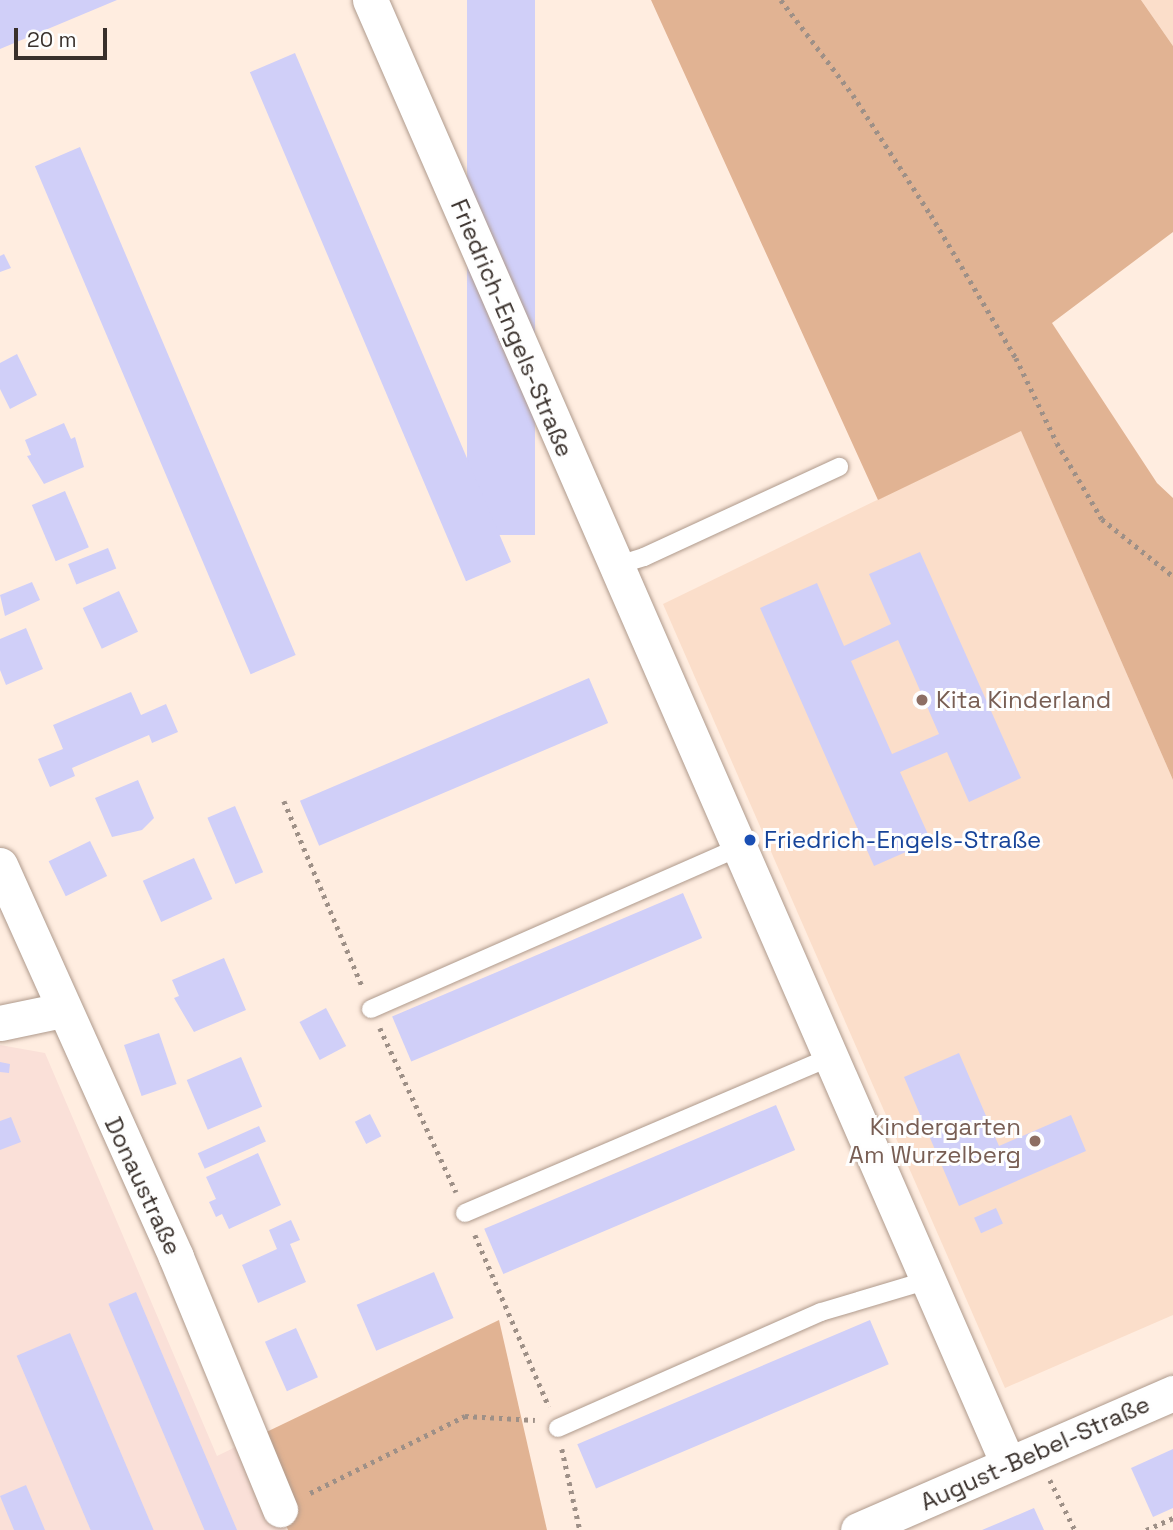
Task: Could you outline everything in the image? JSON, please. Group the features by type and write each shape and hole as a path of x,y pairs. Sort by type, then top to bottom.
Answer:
{"street":[{"name":"Friedrich-Engels-Straße","path":"370,0 737,848 831,1057 925,1281 1008,1464"},
{"name":"Donaustraße","path":"0,865 62,1010 176,1257 280,1509"},
{"path":"0,1023 62,1010"},
{"name":"August-Bebel-Straße","path":"858,1530 1173,1392"}],"lane":[{"path":"615,566 644,557 839,467"},
{"path":"371,1009 737,848"},
{"path":"465,1213 831,1057"},
{"path":"558,1428 821,1312 925,1281"}],"path":[{"path":"781,0 853,94 931,215 1016,358 1058,443 1102,519 1173,576"},
{"path":"284,801 371,1009 465,1213 558,1428 580,1530"},
{"path":"280,1509 465,1416 546,1421 558,1428"},
{"path":"1050,1479 1075,1530"},
{"path":"1146,1530 1173,1518"}],"shaded area":[{"path":"651,0 1141,0 1173,46 1173,232 1052,323 1157,483 1173,498 1173,780 1021,431 878,500"},
{"path":"1141,0 1173,0 1173,46"},
{"path":"1021,430 1173,780 1173,1315 1005,1388 663,604"},
{"path":"0,1045 45,1053 217,1456 252,1439 286,1530 0,1530"},
{"path":"499,1320 547,1530 288,1530 252,1439"}],"building":[{"path":"0,0 117,0 0,49"},
{"path":"467,0 535,0 535,535 467,535"},
{"path":"295,53 511,562 466,581 250,72"},
{"path":"80,147 296,655 251,674 35,166"},
{"path":"4,254 11,268 0,272 0,256"},
{"path":"17,354 37,395 10,409 0,389 0,363"},
{"path":"64,423 71,439 75,437 84,467 44,484 27,456 31,455 25,440"},
{"path":"65,491 89,547 56,561 32,505"},
{"path":"108,548 116,568 76,585 68,564"},
{"path":"920,552 1021,778 969,802 947,752 900,772 931,841 874,866 760,608 817,583 844,646 891,624 869,574","holes":["898,640 939,734 892,754 851,661"]},
{"path":"32,582 40,600 5,616 0,595"},
{"path":"119,591 138,632 102,649 83,608"},
{"path":"26,628 43,669 6,685 0,670 0,639"},
{"path":"589,678 608,723 319,846 300,801"},
{"path":"131,692 141,715 166,704 178,732 152,743 149,735 72,768 75,776 50,787 38,759 63,749 53,725"},
{"path":"138,780 154,818 142,830 112,837 95,798"},
{"path":"235,806 263,872 236,884 207,818"},
{"path":"90,841 107,876 66,896 49,861"},
{"path":"194,858 212,899 161,922 143,881"},
{"path":"683,893 702,938 411,1062 392,1016"},
{"path":"224,958 246,1010 194,1032 174,998 179,996 172,980"},
{"path":"326,1008 346,1046 320,1060 300,1022"},
{"path":"159,1033 177,1084 142,1096 124,1045"},
{"path":"959,1053 999,1146 1071,1115 1086,1151 959,1206 904,1077"},
{"path":"241,1057 262,1107 208,1130 187,1080"},
{"path":"0,1062 10,1064 9,1073 0,1072"},
{"path":"776,1105 795,1150 503,1274 484,1229"},
{"path":"370,1114 381,1136 366,1144 355,1122"},
{"path":"11,1117 21,1142 0,1150 0,1121"},
{"path":"259,1126 266,1142 205,1169 198,1153"},
{"path":"258,1153 281,1205 229,1229 222,1214 216,1217 209,1202 216,1199 206,1177"},
{"path":"996,1208 1003,1224 981,1233 974,1218"},
{"path":"291,1220 300,1240 290,1244 306,1282 258,1303 242,1265 277,1249 269,1230"},
{"path":"434,1272 454,1318 376,1351 357,1305"},
{"path":"136,1292 237,1530 204,1530 108,1304"},
{"path":"870,1320 889,1364 596,1488 577,1444"},
{"path":"296,1328 318,1377 287,1391 265,1342"},
{"path":"70,1333 154,1530 91,1530 17,1356"},
{"path":"1173,1449 1173,1508 1153,1517 1131,1468"},
{"path":"26,1485 45,1530 14,1530 0,1496"},
{"path":"1034,1508 1044,1530 982,1530 1001,1522"}],"place":[{"name":"Kita Kinderland","path":"922,700"},
{"name":"Friedrich-Engels-Straße","path":"750,840"},
{"name":"Kindergarten Am Wurzelberg","path":"1035,1141"}]}
